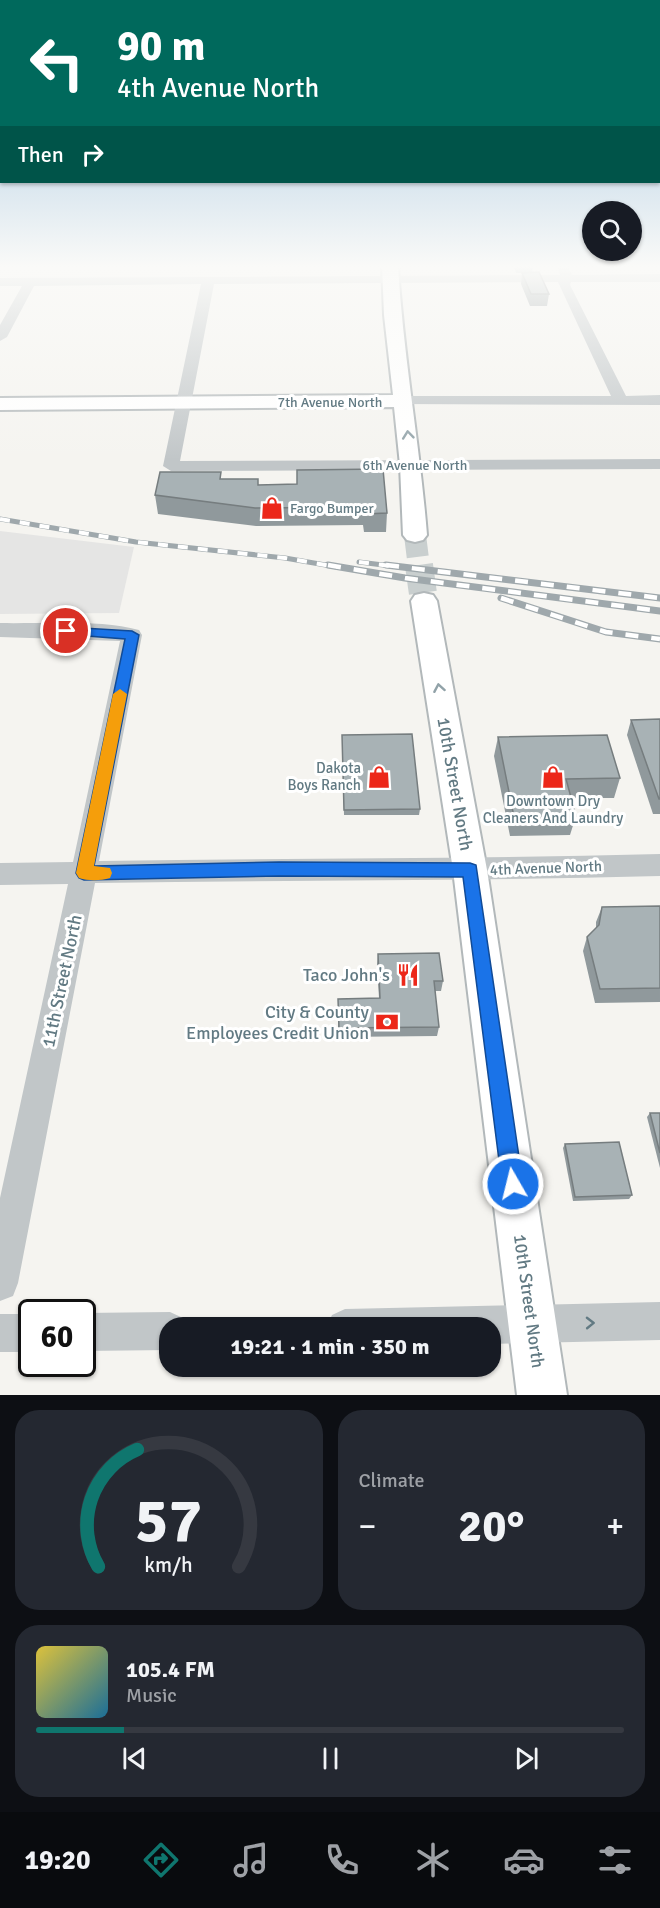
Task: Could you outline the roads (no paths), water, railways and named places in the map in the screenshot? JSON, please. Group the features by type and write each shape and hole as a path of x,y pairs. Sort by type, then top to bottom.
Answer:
{"main road":[{"path":"394,330 411,465 416,535"},
{"name":"7th Avenue North","path":"0,404 404,401"},
{"name":"10th Street North","path":"424,601 470,870 542,1395"}],"street":[{"path":"184,403 202,330"},
{"path":"586,330 621,400"},
{"name":"7th Avenue North","path":"404,401 660,400"},
{"name":"6th Avenue North","path":"184,403 171,466 660,464"},
{"name":"11th Street North","path":"0,630 103,632 132,635 0,1283"},
{"name":"4th Avenue North","path":"0,874 279,869 470,870 660,865"},
{"path":"501,1325 660,1321"},
{"path":"96,1332 159,1331"},
{"path":"0,1333 18,1333"}],"tunnel":[{"path":"415,535 419,567"},
{"path":"419,565 424,601"}],"railway":[{"path":"0,519 136,542 285,558 337,567"},
{"path":"359,562 399,567"},
{"path":"328,565 405,578 660,611"},
{"path":"386,565 660,598"},
{"path":"501,598 606,632 660,639"}],"place":[{"name":"Fargo Bumper","path":"272,508"},
{"name":"Dakota Boys Ranch","path":"379,777"},
{"name":"Downtown Dry Cleaners And Laundry","path":"553,777"},
{"name":"Taco John's","path":"408,975"},
{"name":"City & County Employees Credit Union","path":"387,1022"}]}
